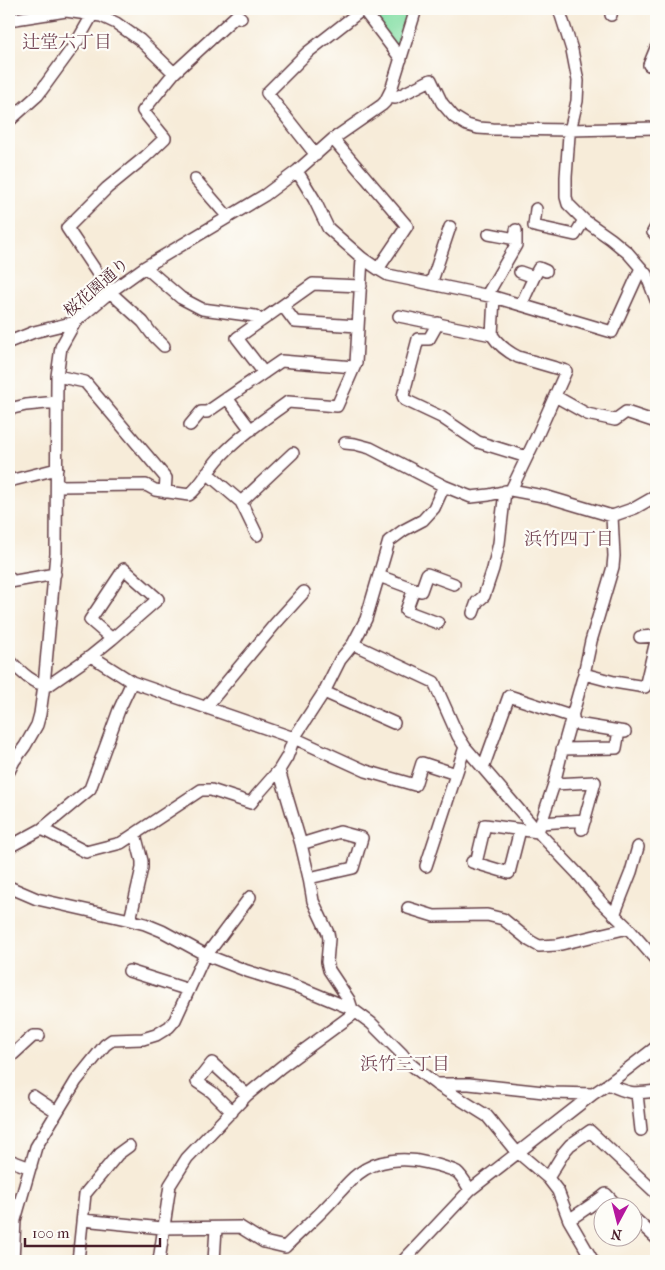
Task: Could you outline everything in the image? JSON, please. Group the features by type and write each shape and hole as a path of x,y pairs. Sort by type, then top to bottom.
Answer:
{"street":[{"path":"316,155 266,93 308,52 363,9 401,59"},
{"name":"桜花園通り","path":"9,770 37,726 44,685 55,574 58,486 57,376 61,347 76,322 110,292 145,267 252,203 297,171 333,139 385,102 401,59 416,9"},
{"path":"559,9 572,50 578,81 577,101 570,130 566,177 568,204 584,220 628,253 646,274 656,300"},
{"path":"9,19 66,11 94,12 116,22 140,40 174,73"},
{"path":"9,121 38,95 78,40 94,12"},
{"path":"164,346 143,322 110,292 67,228 107,188 165,138 144,111 174,73 237,14 241,18"},
{"path":"649,65 656,48"},
{"path":"388,97 394,98 431,80 442,103 448,110 467,125 478,128 570,130 656,128"},
{"path":"333,139 407,226 378,269"},
{"path":"297,171 314,199 328,228 362,258 388,275 491,296 612,332 641,268"},
{"path":"195,179 228,218"},
{"path":"536,209 534,226 575,235 584,220"},
{"path":"431,284 450,227"},
{"path":"656,227 653,232 656,235"},
{"path":"473,613 477,602 484,596 493,569 508,491 528,457 566,371 518,357 495,340 492,335 491,296 516,245 516,235 489,234"},
{"path":"58,486 146,485 155,490 189,495 218,458 232,444 288,402 337,406 356,363 362,258"},
{"path":"145,267 181,298 202,309 255,316 261,321"},
{"path":"522,305 539,268 546,271"},
{"path":"520,272 534,277"},
{"path":"264,373 237,338 313,284 361,286"},
{"path":"283,306 295,322 358,326"},
{"path":"399,316 492,335"},
{"path":"9,342 34,332 76,322"},
{"path":"438,323 429,339 418,339 403,396 405,400 441,417 478,442 528,457"},
{"path":"190,425 201,412 207,412 281,361 354,367"},
{"path":"57,376 85,382 166,478 165,492"},
{"path":"555,396 587,414 615,420 626,412 656,422"},
{"path":"227,398 251,430"},
{"path":"9,409 26,405 57,402"},
{"path":"345,442 370,448 444,486 471,497 508,491 548,497 612,516 635,508 656,496"},
{"path":"241,502 293,453"},
{"path":"9,481 57,469"},
{"path":"207,473 241,502 258,535"},
{"path":"42,829 86,852 121,843 200,790 211,790 251,803 279,770 294,738 324,692 340,660 353,644 366,619 389,541 423,520 434,508 444,486"},
{"path":"539,828 554,784 591,642 613,567 612,516"},
{"path":"9,660 24,674 44,685 49,685 91,656 112,639 158,599 124,569 90,620 112,639"},
{"path":"9,577 10,582 55,574"},
{"path":"379,576 421,591 427,574 454,584"},
{"path":"414,589 406,611 438,623"},
{"path":"206,707 304,592"},
{"path":"640,637 656,636"},
{"path":"584,674 614,682 645,686 656,641"},
{"path":"353,644 434,682 458,736 465,747 539,828 600,901 628,928 656,960"},
{"path":"91,656 132,682 294,738 366,771 415,785 422,763 456,774"},
{"path":"9,847 42,829 88,793 118,710 132,682"},
{"path":"324,692 392,719"},
{"path":"483,768 509,696 572,720 623,731 616,748 562,749"},
{"path":"426,866 465,747"},
{"path":"279,770 301,844 313,901 328,933 327,962 329,970 354,1010"},
{"path":"520,830 509,872 474,862 485,825 520,830 584,825 596,782 554,784"},
{"path":"301,844 340,832 362,838 353,868 309,878"},
{"path":"130,920 142,861 136,834"},
{"path":"614,915 630,877 638,847"},
{"path":"9,887 37,899 145,924 206,955 301,988 354,1010 371,1023 409,1063 436,1084 487,1116 514,1148 548,1178 558,1191 569,1220 593,1261"},
{"path":"13,1261 12,1220 36,1147 76,1081 105,1045 112,1040 143,1039 156,1035 169,1027 202,961 250,897"},
{"path":"408,908 434,916 487,915 503,919 539,946 557,945 628,928"},
{"path":"129,971 189,990"},
{"path":"158,1261 170,1185 187,1158 247,1095 354,1010"},
{"path":"9,1058 33,1036 38,1036"},
{"path":"403,1261 470,1190 656,1047"},
{"path":"232,1112 212,1092 196,1082 212,1063 247,1095"},
{"path":"436,1084 469,1084 524,1089 553,1094 593,1094"},
{"path":"608,1084 626,1092 637,1094 656,1092"},
{"path":"637,1094 641,1130"},
{"path":"33,1096 57,1112"},
{"path":"548,1178 570,1145 590,1131 656,1193"},
{"path":"78,1261 85,1194 118,1154 129,1146"},
{"path":"83,1220 162,1228 240,1227 264,1242 285,1247 330,1204 358,1173 383,1162 404,1159 418,1160 448,1169 457,1172 470,1190"},
{"path":"9,1160 25,1166 31,1166"},
{"path":"569,1220 592,1205"},
{"path":"642,1223 656,1238"},
{"path":"214,1261 216,1228"}],"green space":[{"path":"366,9 407,9 411,15 400,53"}],"district":[{"name":"辻堂六丁目","path":"67,42"},
{"name":"浜竹四丁目","path":"569,539"},
{"name":"浜竹三丁目","path":"405,1064"}]}
